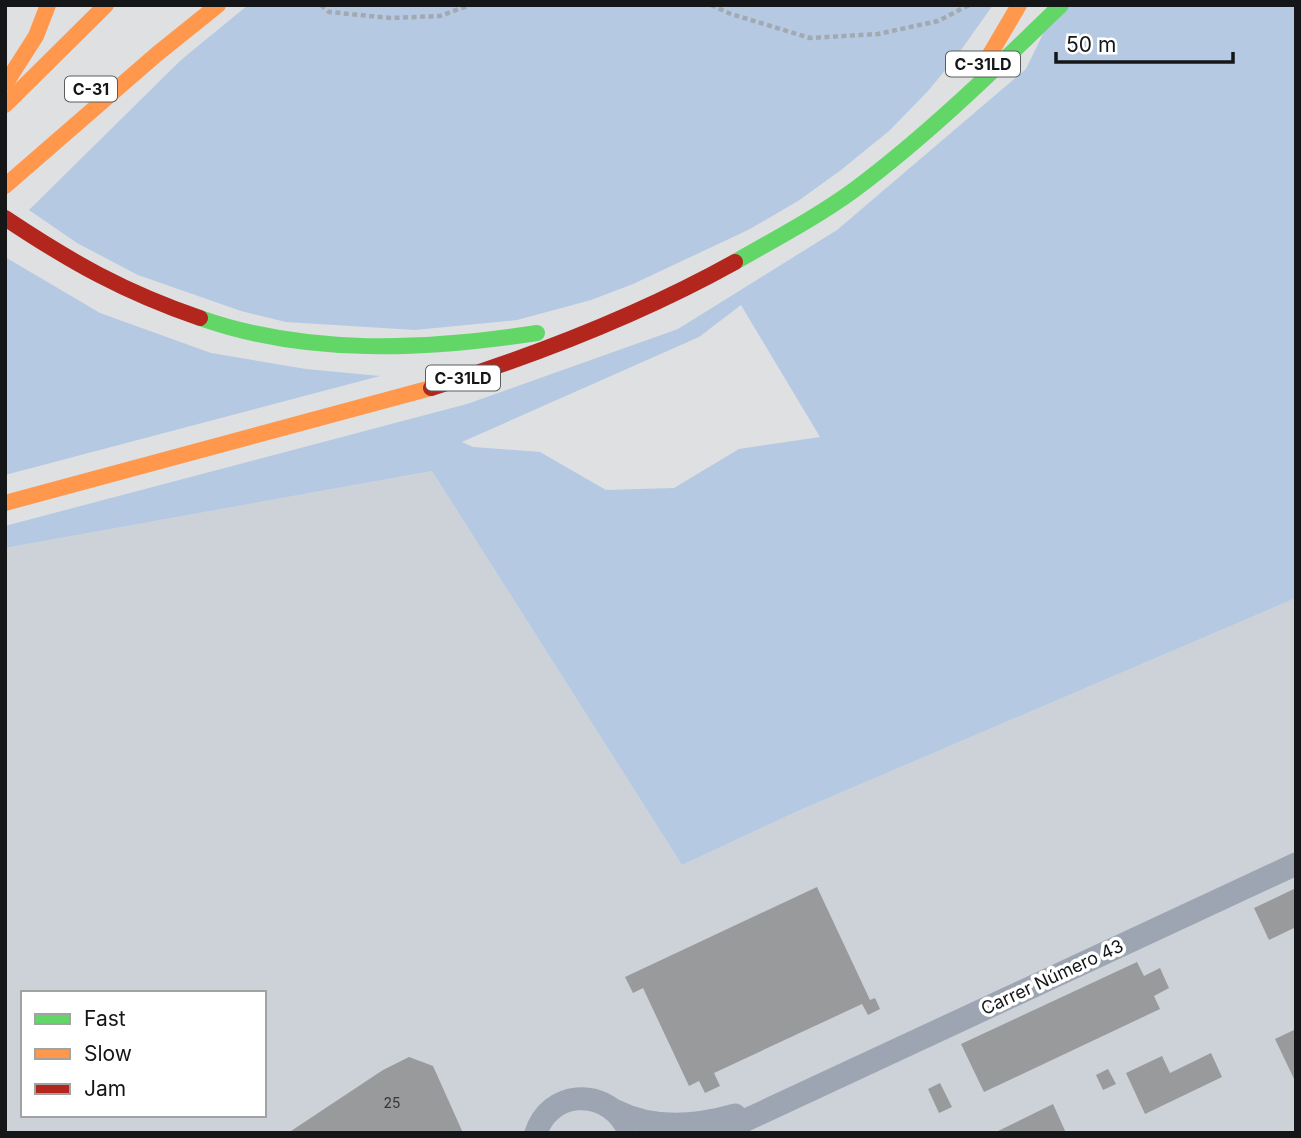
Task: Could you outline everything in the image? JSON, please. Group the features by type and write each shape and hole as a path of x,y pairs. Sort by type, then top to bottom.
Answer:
{"highway":[{"path":"5,84 36,36 48,5"},
{"name":"C-31","path":"5,106 106,5"},
{"path":"157,54 208,5"},
{"path":"5,186 157,54 218,5"},
{"name":"C-31LD","path":"5,503 432,388 569,341 620,320 717,273 852,191 939,118 988,57 1019,5"},
{"path":"939,118 1061,5"},
{"name":"C-31","path":"5,174 81,99"},
{"path":"5,218 54,251 132,293 231,328 303,343 381,348 460,345 537,333 617,312 717,273"}],"street":[{"name":"Carrer Número 43","path":"718,1133 1296,864"},
{"name":"Carrer Número 43","path":"536,1133 548,1111 570,1099 594,1099 644,1122 691,1124 718,1120 808,1090"},
{"path":"616,1111 628,1133"}],"path":[{"path":"321,5 329,12 391,18 440,16 470,5"},
{"path":"711,5 731,14 810,38 878,34 938,21 969,5"}],"shaded area":[{"path":"248,5 993,5 928,91 889,131 798,201 748,230 633,284 591,300 517,320 415,330 286,322 241,311 138,275 77,243 29,210 181,60"},
{"path":"1057,5 1296,5 1296,598 800,810 682,865 432,471 5,548 5,526 467,404 678,329 837,230 1026,69","holes":["741,305 820,437 739,449 674,488 606,490 540,452 473,447 462,442 699,337"]},
{"path":"5,257 100,313 211,353 306,369 380,376 5,475"},
{"path":"432,471 682,865 800,810 1296,598 1296,1133 10,1133 5,1129 5,548"}],"building":[{"path":"817,887 870,1000 875,998 880,1009 868,1015 862,1004 714,1073 720,1086 705,1093 699,1081 689,1086 643,988 633,993 625,977"},
{"path":"1296,888 1296,927 1269,940 1254,908"},
{"path":"1137,962 1144,976 1160,968 1169,988 1154,996 1160,1009 984,1092 961,1044"},
{"path":"1296,1029 1296,1083 1275,1039"},
{"path":"1211,1053 1222,1077 1145,1114 1126,1073 1162,1056 1170,1073"},
{"path":"409,1057 433,1066 463,1133 288,1133 383,1070"},
{"path":"1108,1069 1116,1084 1103,1090 1096,1075"},
{"path":"940,1083 952,1107 939,1113 928,1089"},
{"path":"1053,1104 1066,1133 994,1133"}],"traffic: fast":[{"path":"735,262 796,228 881,169 960,101 1061,5"},
{"path":"200,318 283,339 367,346 453,343 537,333"}],"traffic: slow":[{"path":"6,83 36,36 48,5"},
{"path":"5,105 106,5"},
{"path":"5,186 157,54 218,5"},
{"path":"989,56 1019,5"},
{"path":"5,503 431,388"}],"traffic: jam":[{"path":"5,218 99,275 147,298 200,318"},
{"path":"431,388 586,333 661,300 735,262"}]}
